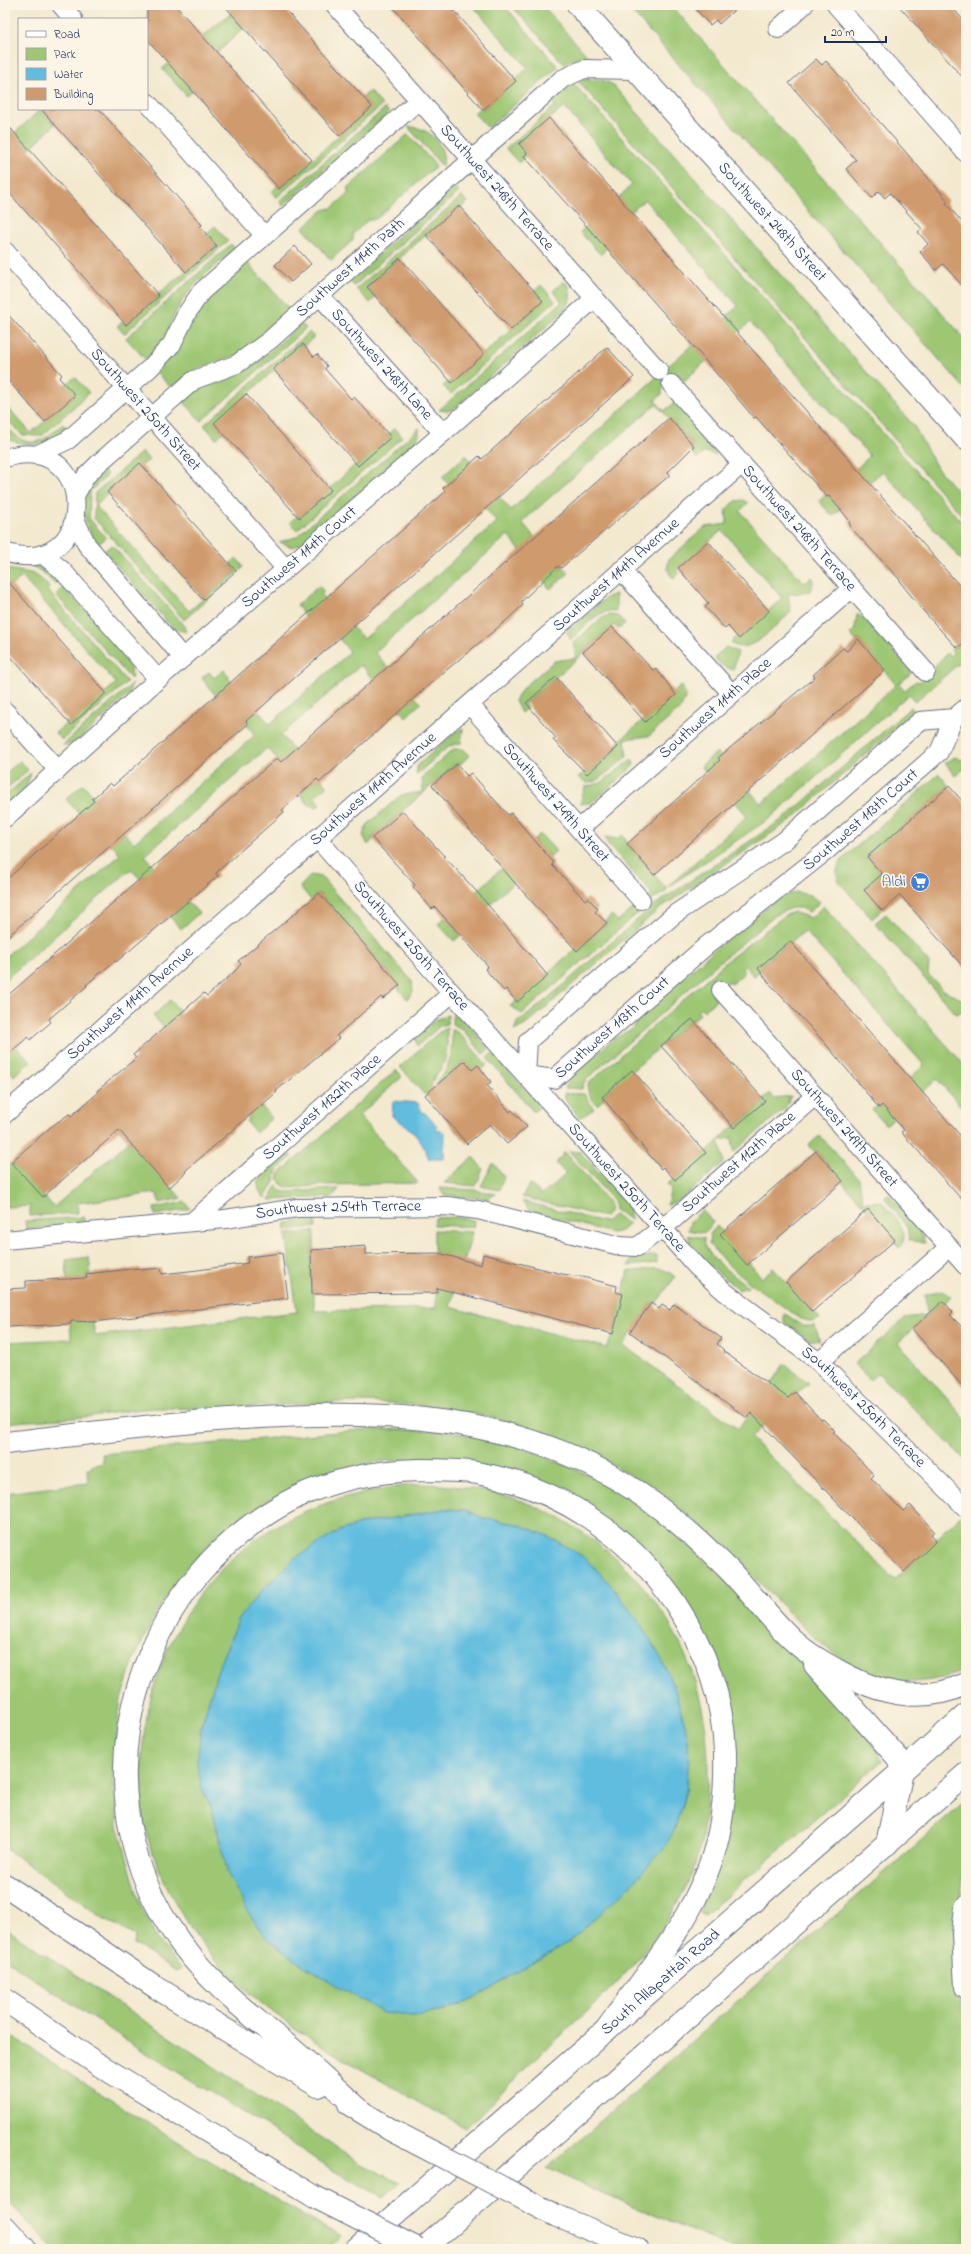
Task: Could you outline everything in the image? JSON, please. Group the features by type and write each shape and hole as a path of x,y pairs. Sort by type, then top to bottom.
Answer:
{"main road":[{"name":"Southwest 248th Street","path":"578,5 966,439"},
{"path":"5,1442 166,1425 288,1415 389,1415 440,1420 488,1430 517,1437 572,1456 613,1477 656,1504 689,1531 726,1566 898,1758 902,1771 887,1844"},
{"path":"361,2111 288,2046 222,1991 180,1944 166,1922 138,1862 128,1816 125,1787 126,1746 135,1696 153,1646 176,1603 207,1564 236,1537 285,1504 328,1485 351,1478 396,1471 452,1470 496,1477 544,1493 585,1514 634,1552 656,1575 692,1629 705,1658 720,1703 724,1738 725,1772 721,1823 709,1868 687,1916 606,2030"},
{"path":"796,1643 825,1664 879,1690 908,1695 925,1695 966,1684"},
{"name":"South Allapattah Road","path":"356,2249 966,1715"},
{"path":"423,2249 966,1774"},
{"path":"5,1885 157,1988 391,2130 557,2216 637,2249"},
{"path":"966,1907 963,1934 966,1987"},
{"path":"5,2000 96,2063 315,2197 418,2249"},
{"path":"5,2227 25,2249"}],"street":[{"path":"61,5 72,18"},
{"name":"Southwest 248th Terrace","path":"335,5 659,371"},
{"path":"778,29 804,5"},
{"path":"836,5 966,153"},
{"name":"Southwest 114th Path","path":"76,494 86,476 194,380 231,366 247,358 320,296 564,77 591,69 635,70"},
{"path":"16,453 50,450 68,440 127,389 167,350 189,309 202,292 264,235 419,100"},
{"path":"148,103 264,235"},
{"name":"Southwest 250th Street","path":"5,251 286,568"},
{"name":"Southwest 248th Lane","path":"320,296 443,433"},
{"name":"Southwest 114th Court","path":"5,818 158,679 443,433 595,298"},
{"name":"Southwest 248th Terrace","path":"671,384 926,672"},
{"path":"5,552 17,556 42,554 63,541 75,519 76,494 65,472 56,464 16,453"},
{"name":"Southwest 114th Avernue","path":"5,1114 742,464"},
{"path":"75,519 87,545 183,658"},
{"path":"42,554 62,570 158,679"},
{"path":"621,570 732,694"},
{"name":"Southwest 114th Place","path":"579,829 852,588"},
{"name":"Southwest 249th Street","path":"470,705 641,900"},
{"path":"5,711 58,770"},
{"name":"Southwest 113th Court","path":"960,713 939,752 825,852 706,946 554,1079 526,1075 528,1041 663,925 687,906 784,841 920,721 960,713"},
{"name":"Southwest 250th Terrace","path":"317,838 452,993 710,1280 819,1362 966,1508"},
{"name":"Southwest 249th Street","path":"721,990 966,1266"},
{"name":"Southwest 1132th Place","path":"193,1221 452,993"},
{"name":"Southwest 112th Place","path":"662,1228 815,1096"},
{"name":"Southwest 254th Terrace","path":"5,1240 193,1221 297,1208 447,1206 478,1210 631,1248 642,1245 662,1228"},
{"path":"819,1362 949,1247"}],"green space":[{"path":"241,5 269,5 184,81 193,91 187,96 162,69"},
{"path":"472,5 504,5 558,67 488,128 474,113 480,107 483,110 528,68"},
{"path":"511,5 542,5 588,57 571,60 564,64"},
{"path":"626,5 671,5 966,340 966,390"},
{"path":"586,79 602,80 612,84 914,426 937,468 966,501 966,520 578,81"},
{"path":"574,84 966,527 966,565 883,471 839,508 840,510 832,516 819,501 825,495 827,497 858,470 857,468 870,456 750,322 684,381 678,375 662,389 662,394 655,400 664,411 675,404 714,449 716,455 705,452 697,459 690,450 694,446 656,404 522,522 560,568 563,566 569,573 550,589 508,535 375,652 413,699 415,697 421,703 406,717 361,665 281,735 320,782 322,780 327,786 314,797 321,804 316,808 308,804 300,794 298,796 293,790 300,783 267,748 145,855 185,904 188,902 199,913 181,929 170,917 172,914 131,869 5,980 5,957 120,855 84,810 79,814 66,799 83,784 94,797 93,798 96,802 134,843 255,735 247,725 248,724 220,693 216,696 202,678 209,672 214,678 224,670 229,676 228,678 270,724 350,652 314,608 305,616 297,605 319,586 324,592 321,594 324,598 364,639 497,522 464,483 454,478 448,484 442,477 466,455 471,461 469,464 511,510 685,351 692,345 694,347 738,306 645,200 601,236 608,245 601,255 580,232 620,199 619,197 632,185 564,107 519,144 527,153 519,163 506,149 555,106 552,100"},
{"path":"370,91 382,105 276,198 272,192 277,186 280,188 371,107 363,97"},
{"path":"385,108 389,113 283,206 280,201"},
{"path":"40,110 42,110 55,125 29,149 5,142"},
{"path":"408,127 423,130 435,138 442,151 444,159 443,167"},
{"path":"408,134 436,166 376,219 369,219 353,234 353,240 331,260 303,228 323,210 332,208 348,194 348,188"},
{"path":"455,187 459,192 354,286 349,280"},
{"path":"462,196 468,202 461,208 459,206 367,287 376,297 370,303 356,289"},
{"path":"215,226 228,241 124,334 117,326 122,322 126,325 159,296 158,294 217,246 206,234"},
{"path":"231,244 236,249 208,272 189,291 179,306 158,346 145,359 126,338"},
{"path":"246,261 291,311 257,342 237,355 197,369 171,388 156,372 205,299"},
{"path":"563,282 568,284 570,291 569,301 564,311 455,408 447,411 439,410 562,302 553,291"},
{"path":"541,285 555,301 451,394 443,386 450,381 452,382 543,301 534,291"},
{"path":"301,324 306,328 201,421 182,400 198,387 235,374 257,363"},
{"path":"309,332 314,337 304,346 302,344 247,395 223,432 216,439 204,425"},
{"path":"75,377 89,393 43,435 22,435 5,417 5,404 31,433 75,395 65,385"},
{"path":"63,424 67,429 54,440 47,443 28,444 5,438 5,425 20,439 27,442 34,442 47,437"},
{"path":"395,428 402,437 297,530 290,522 297,516 299,518 356,464 358,466 390,437 388,434"},
{"path":"419,428 419,435 415,443 301,544 292,547 280,542 296,537"},
{"path":"142,452 149,460 107,492 108,494 95,505 177,598 189,611 236,571 230,564 236,558 244,567 184,620 94,518 95,493"},
{"path":"102,469 108,475 90,491 89,518 106,538 98,544 85,520 83,512 83,498 85,492"},
{"path":"743,500 748,503 740,511 804,583 812,577 814,580 810,592 788,594 791,612 771,631 754,643 746,646 738,646 731,643 737,636 739,638 782,598 722,530 676,570 679,574 674,579 669,572 668,565 669,559 705,527 727,524 726,509 736,501"},
{"path":"112,545 184,626 186,632 175,629 170,625 104,551"},
{"path":"5,559 34,565 52,575 58,581 54,584 43,573 32,566 5,562"},
{"path":"5,568 33,574 43,581 49,587 47,590 127,682 62,740 55,733 68,722 71,724 116,683 22,577 12,585 10,584 5,588"},
{"path":"63,587 117,647 126,660 131,671 131,679 56,595"},
{"path":"616,594 616,611 609,611 597,616 571,640 567,632 607,597"},
{"path":"857,614 865,620 911,671 910,674 899,684 904,691 916,681 920,682 947,653 950,656 953,653 951,650 955,646 957,648 966,641 966,657 915,702 909,694 770,818 666,888 747,816 709,771 706,772 701,766 717,752 761,804 896,685 858,639 856,641 850,634 855,629"},
{"path":"608,615 618,616 625,623 618,629 614,625 583,652 584,653 524,704 527,708 521,713 515,701 522,689 554,661 576,658 573,643 601,619"},
{"path":"726,647 738,652 733,670 723,666 715,659 716,656"},
{"path":"132,684 128,695 74,744 63,745"},
{"path":"681,686 686,695 681,708 649,736 625,739 627,757 596,781 587,783 578,777 585,772 587,774 618,747 616,744"},
{"path":"911,707 915,711 791,820 659,909 527,1024 514,1031 518,1020 525,1017 546,1000 653,906 786,817"},
{"path":"463,729 461,743 449,746 416,775 417,766 455,732"},
{"path":"454,749 463,749 470,755 458,766 456,764 372,838 373,840 368,845 363,835 367,825 401,795 423,792 422,777"},
{"path":"955,757 966,761 966,771 964,769 955,776 945,763"},
{"path":"632,759 634,765 596,799 590,803 580,804 585,787 601,783"},
{"path":"20,761 28,770 5,790 5,774"},
{"path":"31,773 26,787 5,807 5,796"},
{"path":"939,774 949,786 868,857 882,874 882,910 872,919 839,882 837,875 838,866 844,858"},
{"path":"540,834 556,851 550,857 546,853 488,906 456,932 460,936 454,941 438,924 444,918 446,920 503,867 505,869 536,842 534,839"},
{"path":"622,835 628,843 627,844 667,891 655,898 522,1014 510,1006 547,976 546,974 575,949 577,950 607,923 605,921 612,915 618,921 652,894 608,844 605,837 618,839"},
{"path":"311,875 321,877 412,981 413,992 407,999 397,987 400,985 319,893 311,900 300,887"},
{"path":"795,892 810,895 820,902 809,912 801,908 791,908 776,915 717,964 587,1079 583,1084 582,1089 565,1088 571,1077 613,1039 632,1029 650,1006 727,939 777,899"},
{"path":"823,906 966,1067 966,1112 937,1079 886,1125 872,1110 877,1106 879,1108 924,1065 805,931 791,942 790,941 758,968 760,971 754,976 745,966 742,969 744,973 731,984 729,981 714,996 717,999 704,1011 701,1008 697,1011 700,1014 693,1020 692,1019 602,1097 604,1099 597,1105 591,1098 588,1084 728,960 784,916 793,912 811,918"},
{"path":"886,914 929,963 928,974 942,989 963,1000 965,1006 962,1011 956,1014 875,923"},
{"path":"170,1000 180,1011 177,1014 259,1107 261,1106 272,1118 256,1133 246,1121 249,1118 217,1082 153,1016"},
{"path":"453,1014 465,1021 489,1049 483,1054 462,1029 452,1024"},
{"path":"448,1015 447,1024 440,1026 417,1046 415,1037 435,1020"},
{"path":"447,1028 447,1048 444,1062 434,1077 431,1086 432,1090 425,1095 400,1067 438,1033"},
{"path":"452,1029 460,1034 487,1065 482,1070 472,1070 464,1061 436,1086 438,1079 446,1070 451,1055"},
{"path":"5,1036 31,1061 14,1076 5,1065"},
{"path":"492,1053 540,1106 534,1112 487,1058"},
{"path":"396,1070 402,1077 359,1115 418,1183 326,1185 287,1188 281,1184 278,1178 280,1173"},
{"path":"564,1093 584,1094 594,1109 580,1118 567,1103"},
{"path":"770,1093 774,1098 791,1096 785,1108 734,1152 732,1138 719,1140 724,1162 680,1200 667,1205 671,1189 667,1184 674,1179 675,1180 733,1127 734,1128 765,1101 763,1099"},
{"path":"818,1137 821,1137 859,1179 863,1202 881,1201 895,1217 903,1230 904,1236 903,1242 899,1248 894,1241 895,1240 842,1182 817,1151 815,1152 809,1145"},
{"path":"130,1140 181,1198 159,1203 157,1193 77,1203 78,1213 30,1216 30,1206 5,1207 5,1161 9,1165 12,1163 54,1207"},
{"path":"569,1151 580,1152 629,1207 631,1220 615,1210 613,1200"},
{"path":"565,1152 609,1203 610,1210 605,1217 522,1197 530,1184 542,1195 566,1174 556,1163"},
{"path":"283,1154 292,1156 277,1170 274,1182 265,1198 258,1185 259,1179 267,1168"},
{"path":"473,1157 483,1169 476,1186 444,1183"},
{"path":"493,1163 504,1177 499,1190 481,1186"},
{"path":"277,1186 281,1191 287,1192 339,1189 332,1197 269,1200"},
{"path":"439,1188 476,1190 496,1194 486,1199 444,1195"},
{"path":"888,1194 920,1231 925,1243 909,1240 907,1227 884,1197"},
{"path":"522,1201 600,1221 607,1221 614,1215 629,1224 621,1231 612,1233 530,1211"},
{"path":"185,1202 190,1208 155,1215 154,1208"},
{"path":"702,1210 713,1222 705,1233 688,1230 690,1223"},
{"path":"84,1217 84,1224 26,1229 25,1221"},
{"path":"456,1217 474,1220 473,1227 434,1225 435,1218"},
{"path":"315,1219 316,1227 285,1230 286,1223"},
{"path":"717,1226 762,1278 773,1268 820,1318 812,1322 801,1319 750,1283 726,1263 709,1244 710,1234"},
{"path":"434,1230 472,1232 450,1307 607,1348 613,1334 628,1271 658,1269 669,1272 675,1277 654,1306 651,1303 623,1345 738,1429 771,1385 784,1364 809,1383 797,1394 795,1392 762,1424 763,1426 751,1438 895,1580 960,1516 966,1521 966,1670 934,1680 905,1682 879,1677 854,1666 831,1651 809,1633 754,1577 702,1528 652,1489 612,1464 583,1449 553,1436 521,1425 456,1410 390,1403 358,1402 210,1408 158,1408 84,1417 5,1423 5,1342 71,1339 66,1260 89,1257 91,1273 86,1274 95,1336 297,1312 286,1234 314,1231 314,1250 311,1250 314,1311 436,1308 437,1254 434,1253"},
{"path":"688,1235 704,1238 705,1245 714,1258 748,1287 739,1290 718,1272 695,1250"},
{"path":"656,1255 657,1263 628,1266 632,1259"},
{"path":"942,1291 951,1297 945,1303 943,1301 927,1315 925,1295"},
{"path":"784,1313 803,1326 815,1326 820,1341 809,1340 784,1322"},
{"path":"927,1315 898,1343 966,1420 966,1461 878,1373 870,1380 854,1364 905,1318"},
{"path":"369,1429 448,1431 521,1447 599,1479 669,1525 744,1598 878,1751 882,1761 705,1915 700,1912 733,1729 632,1538 439,1459 372,1463 259,1507 229,1528 203,1551 175,1584 154,1617 134,1659 121,1699 116,1736 113,1770 118,1825 140,1904 157,1938 180,1968 176,1972 134,1944 135,1936 103,1918 5,1848 5,1493 88,1483 87,1469 92,1468 91,1466 103,1463 102,1454"},
{"path":"424,1484 461,1487 510,1497 562,1520 598,1544 630,1572 657,1605 679,1641 695,1680 705,1723 708,1767 704,1826 698,1856 688,1882 674,1909 658,1934 620,1979 533,2061 466,2128 439,2114 317,2043 256,1999 238,1982 203,1945 172,1897 163,1879 149,1842 141,1805 141,1771 144,1735 151,1699 161,1665 176,1633 194,1602 217,1575 243,1550 273,1528 291,1518 346,1497 404,1486","holes":["444,1509 466,1510 483,1518 517,1524 548,1536 582,1556 643,1627 675,1690 685,1725 689,1758 686,1791 674,1831 570,1941 475,1997 444,2011 413,2016 383,2013 362,1999 228,1874 212,1809 202,1790 201,1727 220,1663 241,1615 295,1558 339,1531 360,1524"]},
{"path":"966,1801 966,1853 962,1869 964,1871 957,1924 958,1985 966,2025 966,2249 736,2249 602,2194 547,2168"},
{"path":"5,1928 359,2163 400,2183 383,2197 330,2169 274,2131 135,2046 5,1959"},
{"path":"5,2032 171,2137 255,2188 341,2236 326,2249 54,2249 5,2199"}],"water":[{"path":"393,1101 418,1103 422,1112 425,1113 437,1126 436,1129 445,1133 444,1159 429,1159 423,1145 415,1134 392,1116"},
{"path":"444,1509 466,1510 483,1518 517,1524 548,1536 582,1556 602,1574 643,1627 661,1658 675,1690 685,1725 689,1758 686,1791 674,1831 663,1849 626,1890 570,1941 475,1997 444,2011 413,2016 383,2013 296,1961 269,1940 251,1917 228,1874 212,1809 202,1790 197,1764 201,1727 220,1663 241,1615 265,1587 295,1558 339,1531 360,1524"}],"building":[{"path":"147,5 175,5 312,160 279,189 148,40"},
{"path":"224,5 281,5 372,107 339,136"},
{"path":"391,5 449,5 516,81 483,110"},
{"path":"692,5 740,5 719,24 716,20 710,25"},
{"path":"898,5 950,5 966,23 966,81"},
{"path":"816,59 822,65 826,61 845,82 948,201 946,203 966,227 966,290 943,264 936,270 920,252 928,244 918,232 922,229 890,193 885,198 879,191 872,198 846,169 856,160 789,83"},
{"path":"42,110 100,110 202,225 200,227 217,246 186,272"},
{"path":"549,118 966,593 966,641 957,648 925,613 900,582 901,581 852,529 849,523 850,521 829,496 827,497 756,417 754,418 694,347 524,156 527,153 519,144"},
{"path":"5,122 159,296 126,325 5,188"},
{"path":"459,206 543,301 511,330 426,235"},
{"path":"295,246 311,264 291,282 275,265"},
{"path":"400,258 484,354 452,383 367,287"},
{"path":"5,311 62,375 59,378 75,395 45,422 5,377"},
{"path":"303,344 314,357 317,354 327,366 325,369 351,399 354,397 391,437 358,466 273,369"},
{"path":"607,347 634,377 246,721 248,724 5,939 5,881 94,801 92,799 110,783 113,786 445,492 443,488 479,456 482,459"},
{"path":"246,394 331,490 299,518 214,423"},
{"path":"669,418 694,446 668,472 670,475 561,568 558,566 521,602 523,605 508,619 431,683 320,782 317,779 282,810 284,812 216,873 218,876 116,962 115,961 86,985 87,986 49,1019 51,1022 30,1040 28,1037 5,1057 5,998 277,758 281,762"},
{"path":"140,463 236,571 203,600 107,492"},
{"path":"708,541 769,611 739,639 728,626 725,629 705,607 709,604 678,568"},
{"path":"5,578 106,693 71,725 5,650"},
{"path":"612,627 653,670 656,668 676,695 645,722 583,652"},
{"path":"858,639 885,670 654,875 627,844 720,760 718,758 815,677 813,675 843,648 847,651"},
{"path":"556,677 618,747 587,774 553,740 556,738 526,703"},
{"path":"457,764 467,776 471,773 508,815 511,813 554,863 552,865 585,900 588,898 598,909 595,912 607,923 577,951 514,882 432,785"},
{"name":"Aldi","path":"949,786 966,805 966,970 900,895 882,911 864,890 882,874 867,857"},
{"path":"403,811 477,892 548,976 517,1002 506,989 504,991 485,969 488,966 435,907 432,909 413,887 415,885 372,838"},
{"path":"319,893 400,985 383,999 381,997 336,1036 339,1038 185,1171 186,1172 169,1188 119,1130 43,1197 11,1162 52,1126 69,1114 71,1116 98,1093 97,1091 136,1058 133,1055 204,993 207,996 234,972 241,964 238,961"},
{"path":"790,941 966,1142 966,1204 901,1132 904,1130 882,1105 879,1108 824,1042 769,983 758,968"},
{"path":"692,1019 765,1101 734,1128 661,1046"},
{"path":"465,1061 472,1070 478,1065 491,1082 487,1085 510,1112 512,1110 527,1127 507,1144 490,1124 467,1144 425,1095"},
{"path":"632,1070 706,1153 675,1180 663,1167 661,1169 602,1097"},
{"path":"816,1151 843,1181 747,1265 720,1234"},
{"path":"868,1209 895,1240 812,1312 786,1282"},
{"path":"366,1246 366,1254 439,1253 481,1265 483,1254 617,1286 616,1292 623,1294 613,1334 437,1288 437,1293 312,1294 311,1250"},
{"path":"282,1253 288,1298 93,1322 71,1321 71,1324 5,1327 5,1289 26,1288 26,1281 87,1278 86,1274 140,1268 140,1270 161,1268 162,1274 248,1263 247,1257"},
{"path":"943,1301 953,1312 950,1315 966,1331 966,1390 912,1329"},
{"path":"651,1303 659,1309 662,1305 670,1310 674,1304 721,1338 717,1344 724,1350 723,1351 788,1398 795,1392 821,1420 823,1419 835,1431 833,1432 874,1475 871,1478 903,1511 910,1505 934,1531 931,1535 936,1541 904,1572 751,1413 747,1418 630,1332"}],"place":[{"name":"Aldi","path":"920,882"}]}
